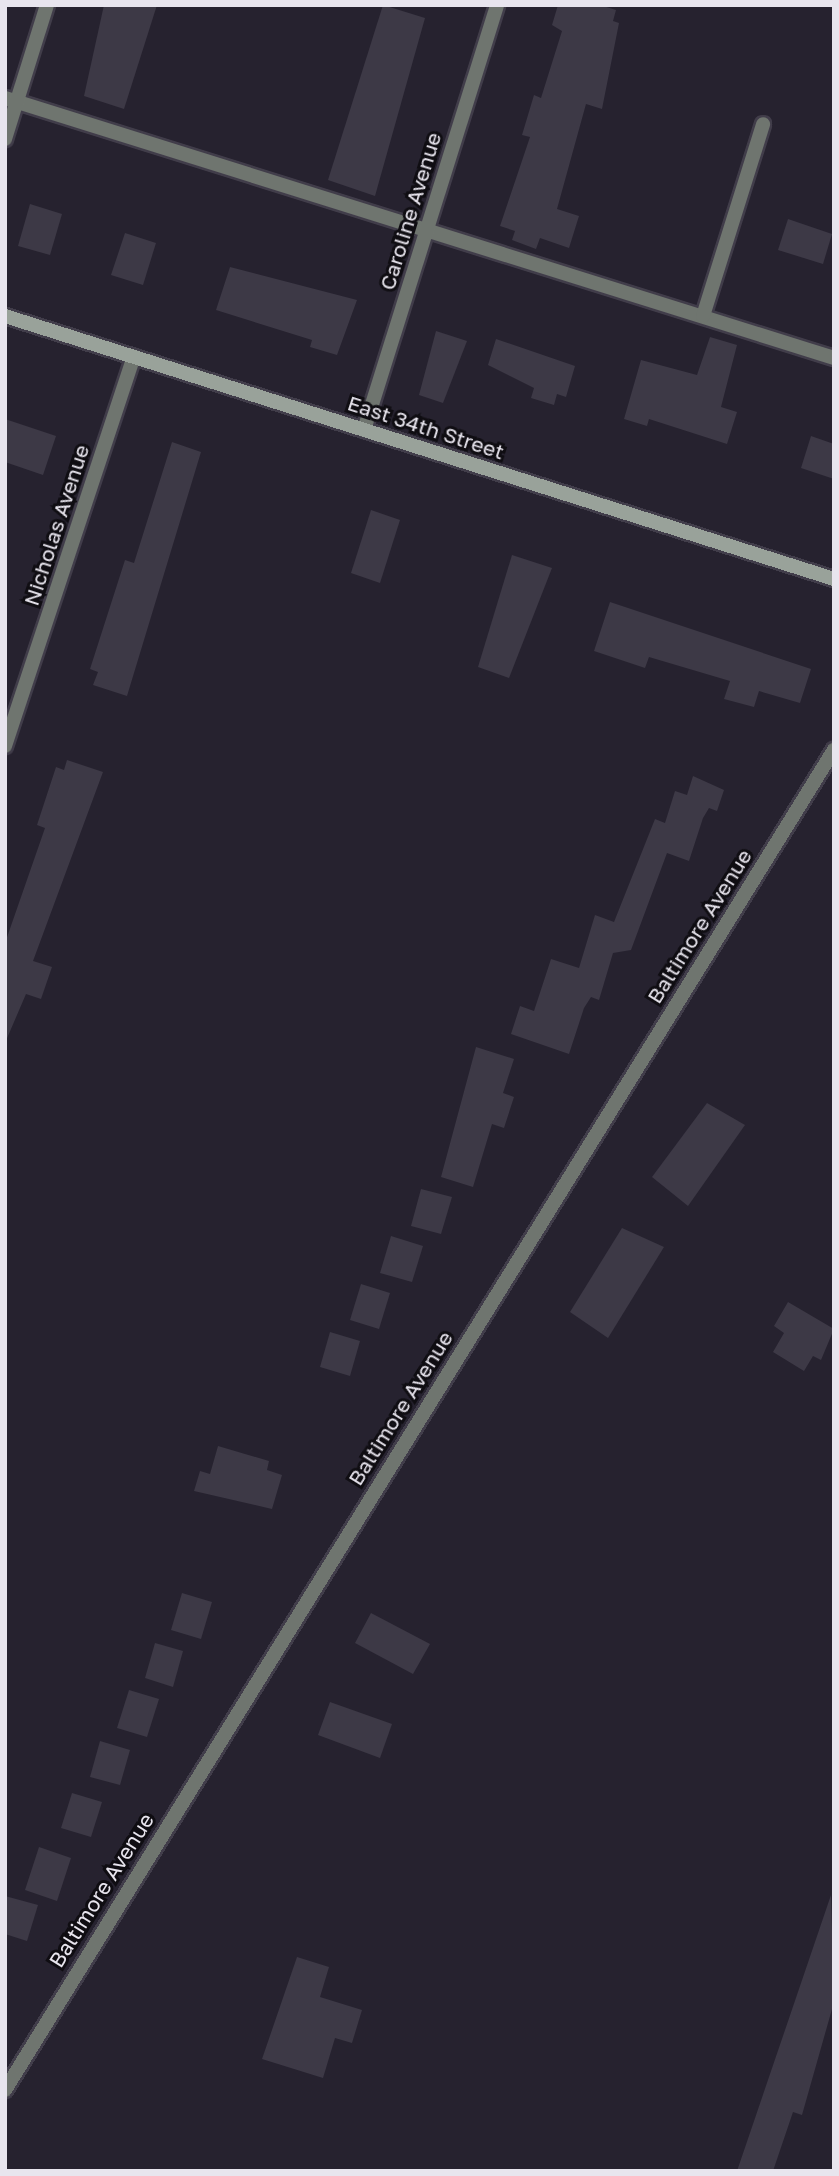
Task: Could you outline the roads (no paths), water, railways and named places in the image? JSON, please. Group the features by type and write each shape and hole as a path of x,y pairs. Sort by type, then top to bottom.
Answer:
{"main road":[{"name":"East 34th Street","path":"5,316 834,579"}],"street":[{"path":"5,139 11,99 47,5"},
{"name":"Caroline Avenue","path":"364,430 497,5"},
{"path":"11,99 834,358"},
{"path":"703,316 762,124"},
{"name":"Nicholas Avenue","path":"5,746 134,357"},
{"name":"Baltimore Avenue","path":"5,2090 834,750"},
{"path":"5,2057 20,2063"}]}
